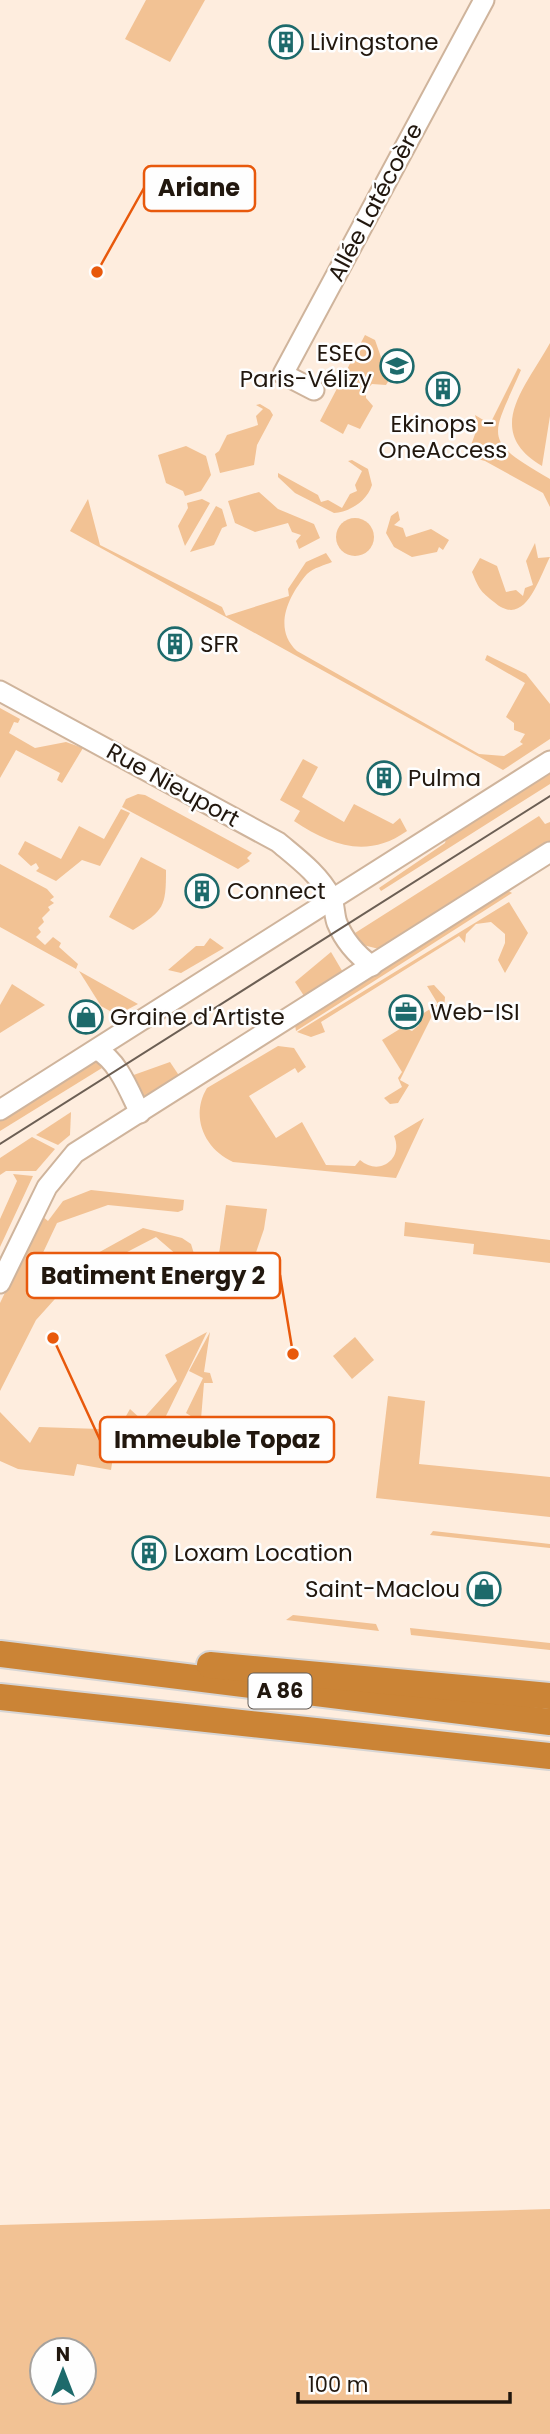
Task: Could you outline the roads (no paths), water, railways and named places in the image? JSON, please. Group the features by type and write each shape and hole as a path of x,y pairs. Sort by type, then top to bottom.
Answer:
{"highway":[{"path":"5,1655 96,1655 550,1696"},
{"name":"A 86","path":"5,1655 356,1701 550,1722"},
{"name":"A 86","path":"0,1697 550,1756"},
{"path":"453,1745 550,1769"}],"main road":[{"name":"Allée Latécoère","path":"314,390 283,373 484,0"},
{"name":"Rue Nieuport","path":"0,691 278,842 306,865 331,898 337,923 344,935 360,957 372,965"},
{"path":"0,1110 550,761"},
{"path":"0,1283 47,1187 75,1153 550,852"},
{"path":"97,1050 105,1053 114,1065 140,1112"}],"tram line":[{"path":"0,1144 550,796"}],"place":[{"name":"Livingstone","path":"286,42"},
{"name":"Ariane","path":"97,272"},
{"name":"ESEO Paris-Vélizy","path":"397,366"},
{"name":"Ekinops - OneAccess","path":"443,389"},
{"name":"SFR","path":"175,644"},
{"name":"Pulma","path":"384,778"},
{"name":"Connect","path":"202,891"},
{"name":"Web-ISI","path":"406,1012"},
{"name":"Graine d'Artiste","path":"86,1017"},
{"name":"Immeuble Topaz","path":"53,1338"},
{"name":"Batiment Energy 2","path":"293,1354"},
{"name":"Loxam Location","path":"149,1553"},
{"name":"Saint-Maclou","path":"484,1589"}]}
